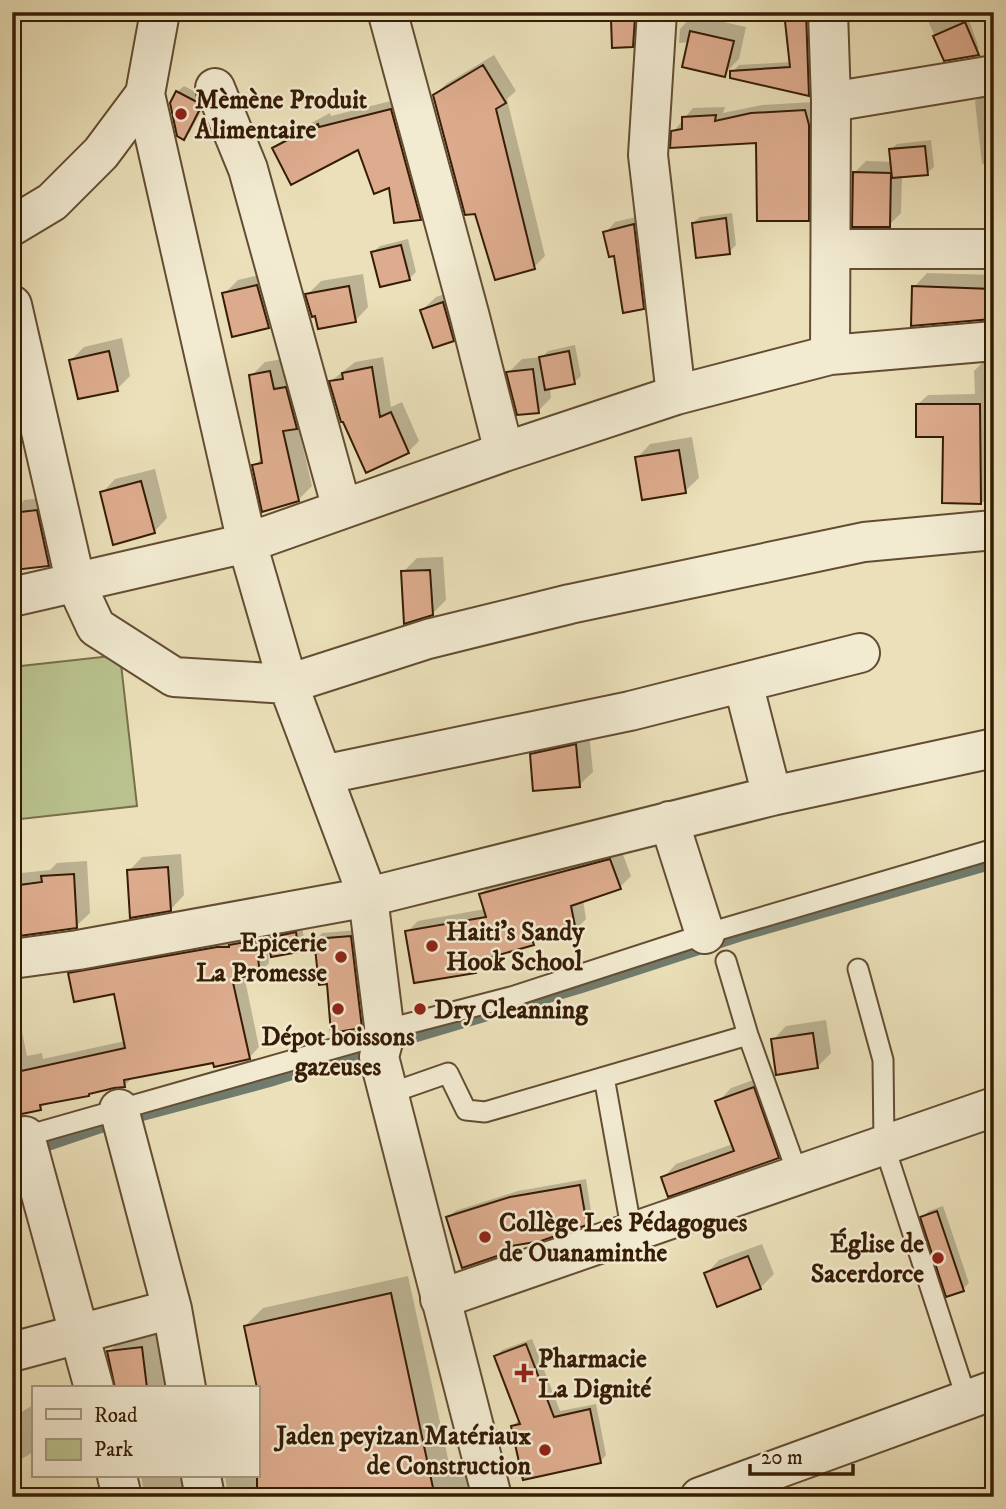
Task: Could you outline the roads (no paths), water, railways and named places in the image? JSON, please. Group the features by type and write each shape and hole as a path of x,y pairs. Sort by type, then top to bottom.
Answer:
{"street":[{"path":"160,12 145,94 247,543 288,684 368,897 388,1094 492,1497"},
{"path":"657,12 648,155 676,395"},
{"path":"828,12 831,102 830,355"},
{"path":"389,13 503,452"},
{"path":"831,102 994,75"},
{"path":"215,88 248,169 342,509"},
{"path":"12,226 52,202 102,153 145,94"},
{"path":"831,249 994,249"},
{"path":"12,305 76,584 96,626 174,677 288,684 428,639 570,604 864,542 994,530"},
{"path":"12,597 247,543 503,452 676,395 830,355 994,341"},
{"path":"322,775 630,711 860,653"},
{"path":"743,683 772,796"},
{"path":"12,959 78,950 368,897 772,796 994,748"},
{"path":"669,821 715,947"},
{"path":"440,1299 994,1107"},
{"path":"120,1109 172,1309 186,1386"},
{"path":"19,1138 93,1386"},
{"path":"12,1352 172,1309"},
{"path":"700,1497 981,1395"},
{"path":"117,1478 122,1497"},
{"path":"201,1478 205,1497"}],"lane":[{"path":"19,1138 367,1039 383,1040 511,997 715,947 994,849"},
{"path":"715,947 798,1175"},
{"path":"858,969 883,1060 884,1145 981,1395"},
{"path":"388,1094 448,1073 466,1110 485,1112 748,1035"},
{"path":"604,1077 632,1233"}],"waterway":[{"path":"390,1045 582,988 742,936 994,864"},
{"path":"135,1118 270,1082 371,1050"},
{"path":"42,1148 104,1127"}],"place":[{"name":"Mèmène Produit Alimentaire","path":"181,114"},
{"name":"Haiti's Sandy Hook School","path":"432,946"},
{"name":"Epicerie La Promesse","path":"341,957"},
{"name":"Dépot boissons gazeuses","path":"338,1009"},
{"name":"Dry Cleanning","path":"420,1009"},
{"name":"Collège Les Pédagogues de Ouanaminthe","path":"485,1237"},
{"name":"Église de Sacerdorce","path":"938,1258"},
{"name":"Pharmacie La Dignité","path":"524,1373"},
{"name":"Jaden peyizan Matériaux de Construction","path":"545,1450"}]}
